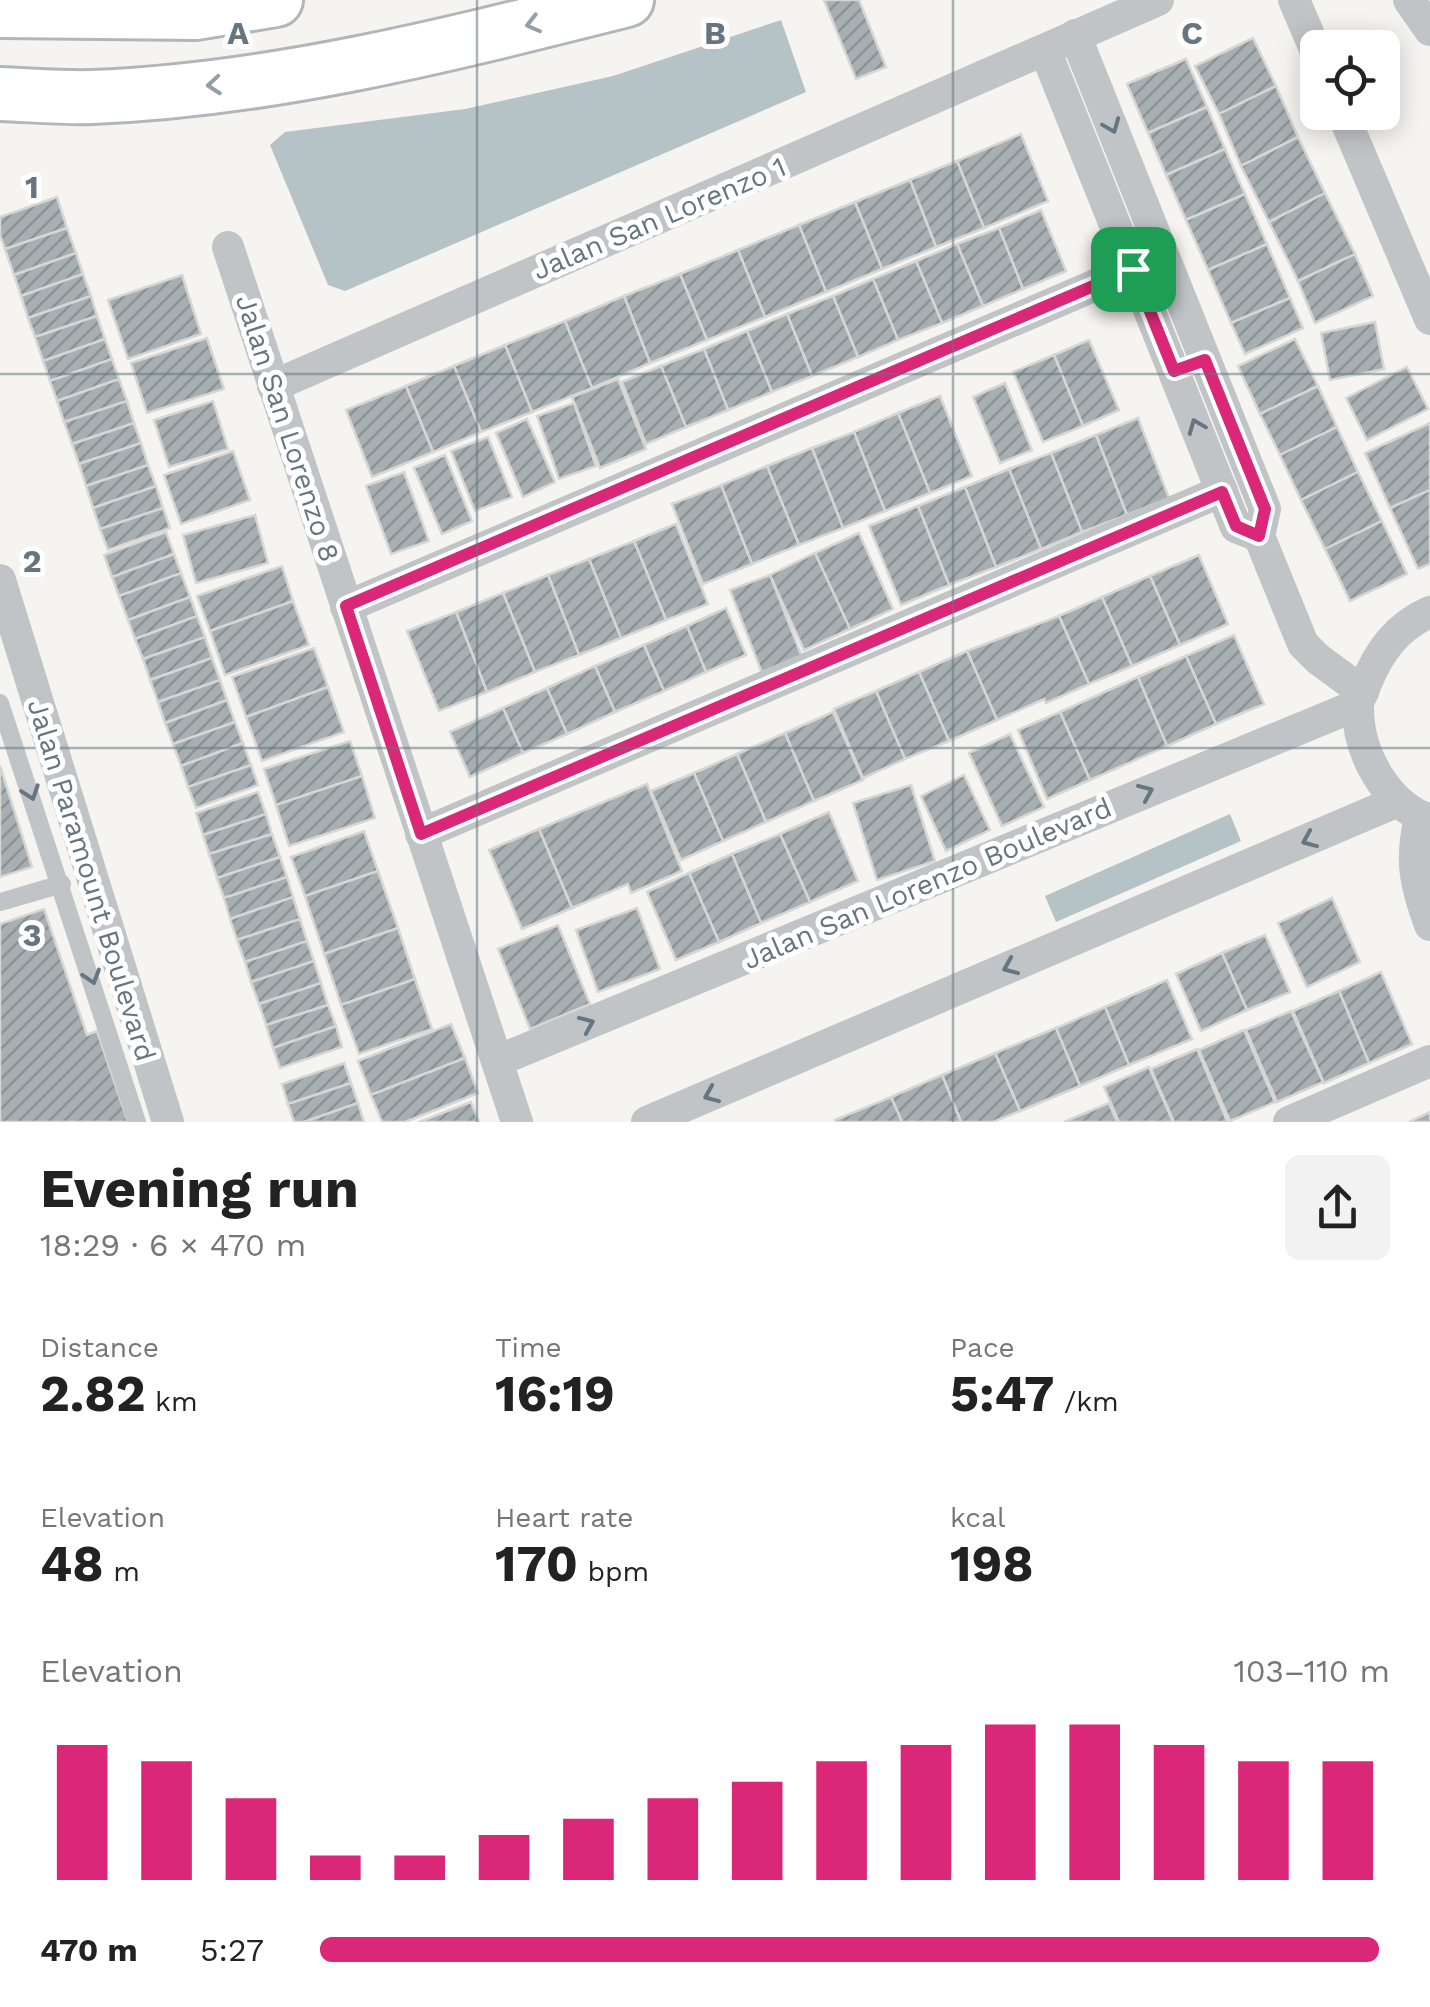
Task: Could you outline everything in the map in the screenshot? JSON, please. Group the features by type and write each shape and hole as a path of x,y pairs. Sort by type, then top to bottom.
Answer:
{"main road":[{"path":"0,10 196,12 276,0"},
{"path":"0,94 91,97 249,82 428,50 627,0"}],"street":[{"name":"Jalan San Lorenzo 1","path":"274,386 1158,0"},
{"path":"1294,0 1307,30"},
{"path":"1409,0 1430,30"},
{"path":"1076,36 1265,509 1259,536 1303,644 1318,660 1364,687"},
{"path":"1045,50 1236,526 1259,536"},
{"path":"1350,130 1430,319"},
{"name":"Jalan San Lorenzo 8","path":"228,248 517,1122"},
{"path":"346,606 1133,269"},
{"path":"1174,371 1205,360"},
{"path":"421,834 1222,492"},
{"name":"Jalan Paramount Boulevard","path":"0,580 168,1122"},
{"path":"1430,612 1412,620 1384,647 1364,687 1367,754 1382,784 1418,824 1416,888 1430,926"},
{"name":"Jalan San Lorenzo Boulevard","path":"497,1061 1364,687"},
{"path":"647,1122 1418,824"},
{"path":"1288,1122 1430,1061"}],"lane":[{"path":"0,702 137,1122"},
{"path":"0,902 62,884"}],"shaded area":[{"path":"781,20 806,92 345,291 328,285 270,145 285,132 465,109 613,76"},
{"path":"1230,814 1241,841 1056,922 1045,896"}],"building":[{"path":"824,0 859,0 886,67 856,79"},
{"path":"1253,38 1276,86 1219,114 1195,66"},
{"path":"1186,59 1207,107 1148,133 1127,84"},
{"path":"1276,86 1298,137 1241,166 1219,114"},
{"path":"1207,107 1225,149 1166,175 1148,133"},
{"path":"1021,134 1048,201 984,228 957,161"},
{"path":"1298,137 1325,193 1269,222 1241,166"},
{"path":"1225,149 1245,194 1186,220 1166,175"},
{"path":"957,161 984,228 936,247 910,180"},
{"path":"910,180 936,247 882,269 855,202"},
{"path":"1325,193 1355,254 1298,281 1269,222"},
{"path":"1245,194 1267,244 1208,270 1186,220"},
{"path":"57,197 67,228 5,249 0,217"},
{"path":"855,202 882,269 826,292 799,225"},
{"path":"1041,210 1066,271 1023,289 999,228"},
{"path":"799,225 826,292 765,317 738,250"},
{"path":"67,228 76,253 14,275 5,249"},
{"path":"999,228 1023,289 983,306 957,244"},
{"path":"957,244 983,306 942,323 916,261"},
{"path":"1267,244 1290,298 1231,323 1208,270"},
{"path":"738,250 765,317 707,340 680,274"},
{"path":"76,253 83,274 21,296 14,275"},
{"path":"1355,254 1373,296 1315,323 1298,281"},
{"path":"916,261 942,323 898,340 873,279"},
{"path":"83,274 91,296 28,318 21,296"},
{"path":"680,274 707,340 650,363 624,296"},
{"path":"182,275 201,334 128,359 108,300"},
{"path":"873,279 898,340 858,357 833,296"},
{"path":"91,296 97,316 35,337 28,318"},
{"path":"624,296 650,363 592,388 565,321"},
{"path":"833,296 858,357 812,376 787,314"},
{"path":"1290,298 1303,328 1245,354 1231,323"},
{"path":"787,314 812,376 772,392 747,331"},
{"path":"97,316 105,339 43,361 35,337"},
{"path":"565,321 592,388 532,412 505,345"},
{"path":"1375,322 1384,369 1330,380 1321,333"},
{"path":"747,331 772,392 728,410 704,349"},
{"path":"207,338 224,389 147,413 131,363"},
{"path":"105,339 112,359 50,381 43,361"},
{"path":"1295,339 1318,386 1260,414 1238,366"},
{"path":"1089,340 1119,410 1083,426 1054,355"},
{"path":"505,345 532,412 481,432 454,366"},
{"path":"704,349 728,410 686,427 661,366"},
{"path":"1054,355 1083,426 1043,442 1013,372"},
{"path":"112,359 119,379 57,401 50,381"},
{"path":"454,366 481,432 433,452 406,386"},
{"path":"661,366 686,427 646,444 622,382"},
{"path":"1407,367 1428,409 1367,440 1346,398"},
{"path":"119,379 127,401 64,422 57,401"},
{"path":"618,379 646,449 600,468 572,397"},
{"path":"1005,383 1032,450 1000,463 973,397"},
{"path":"406,386 433,452 372,477 346,410"},
{"path":"1318,386 1337,427 1280,455 1260,414"},
{"path":"940,396 972,476 930,493 898,413"},
{"path":"127,401 134,423 72,444 64,422"},
{"path":"213,401 228,449 169,467 154,420"},
{"path":"574,403 596,466 559,479 537,416"},
{"path":"898,413 930,493 885,511 854,432"},
{"path":"1138,418 1169,498 1127,515 1096,435"},
{"path":"527,419 555,482 523,497 496,433"},
{"path":"134,423 141,443 79,464 72,444"},
{"path":"1430,423 1430,490 1390,508 1365,453"},
{"path":"1337,427 1358,472 1301,500 1280,455"},
{"path":"854,432 885,511 843,528 812,448"},
{"path":"1096,435 1127,515 1082,532 1051,453"},
{"path":"488,437 512,497 475,511 451,451"},
{"path":"141,443 148,465 86,486 79,464"},
{"path":"812,448 843,528 799,545 767,466"},
{"path":"233,451 250,500 181,524 164,475"},
{"path":"1051,453 1082,532 1041,549 1009,469"},
{"path":"445,455 472,521 442,534 414,468"},
{"path":"148,465 156,486 93,508 86,486"},
{"path":"767,466 799,545 752,564 721,485"},
{"path":"1009,469 1041,549 996,567 965,487"},
{"path":"404,472 429,541 391,554 366,486"},
{"path":"1358,472 1382,521 1325,549 1301,500"},
{"path":"721,485 752,564 703,584 672,504"},
{"path":"156,486 163,508 100,529 93,508"},
{"path":"965,487 996,567 949,585 918,506"},
{"path":"1430,490 1430,564 1418,569 1390,508"},
{"path":"918,506 949,585 901,605 869,526"},
{"path":"163,508 170,528 108,550 100,529"},
{"path":"255,515 268,563 196,583 183,535"},
{"path":"1382,521 1407,574 1350,601 1325,549"},
{"path":"676,524 708,604 666,620 634,541"},
{"path":"166,532 174,554 112,577 104,555"},
{"path":"859,533 893,609 850,629 815,553"},
{"path":"634,541 666,620 621,638 589,559"},
{"path":"815,553 850,629 804,650 770,575"},
{"path":"174,554 181,573 119,596 112,577"},
{"path":"1199,555 1228,624 1180,645 1150,576"},
{"path":"589,559 621,638 579,655 548,575"},
{"path":"282,566 293,601 210,631 197,596"},
{"path":"181,573 190,597 128,620 119,596"},
{"path":"548,575 579,655 535,672 503,593"},
{"path":"770,575 802,657 762,673 730,590"},
{"path":"1150,576 1180,645 1132,666 1102,597"},
{"path":"503,593 535,672 487,692 456,612"},
{"path":"190,597 197,616 135,639 128,620"},
{"path":"1102,597 1132,666 1089,684 1059,616"},
{"path":"293,601 309,645 225,675 210,631"},
{"path":"726,608 746,655 706,672 687,626"},
{"path":"456,612 487,692 439,711 407,631"},
{"path":"197,616 205,637 143,659 135,639"},
{"path":"1059,616 1089,684 997,720 967,651"},
{"path":"687,626 706,672 664,691 644,645"},
{"path":"1234,635 1264,704 1216,724 1186,656"},
{"path":"205,637 212,658 150,680 143,659"},
{"path":"644,645 664,691 615,712 595,666"},
{"path":"314,648 328,687 246,717 232,677"},
{"path":"967,651 997,720 949,741 919,672"},
{"path":"1186,656 1216,724 1167,746 1138,677"},
{"path":"212,658 220,680 158,702 150,680"},
{"path":"595,666 615,712 567,734 547,688"},
{"path":"919,672 949,741 905,759 876,691"},
{"path":"1138,677 1167,746 1090,780 1060,712"},
{"path":"220,680 227,700 165,723 158,702"},
{"path":"328,687 344,732 262,761 246,717"},
{"path":"547,688 567,734 523,753 503,708"},
{"path":"876,691 905,759 863,778 834,709"},
{"path":"227,700 235,722 173,744 165,723"},
{"path":"503,708 523,753 470,777 450,732"},
{"path":"833,712 863,780 814,801 785,733"},
{"path":"1060,712 1090,780 1047,799 1018,730"},
{"path":"235,722 243,743 181,766 173,744"},
{"path":"785,733 814,801 766,822 737,754"},
{"path":"1010,734 1044,807 1002,826 969,753"},
{"path":"350,741 362,776 276,805 264,769"},
{"path":"243,743 251,765 188,787 181,766"},
{"path":"737,754 766,822 723,841 694,773"},
{"path":"251,765 258,785 196,808 188,787"},
{"path":"0,766 32,867 0,877"},
{"path":"694,773 723,841 681,860 651,791"},
{"path":"964,775 990,830 946,851 921,796"},
{"path":"362,776 375,818 289,846 276,805"},
{"path":"647,784 682,871 631,893 628,884 572,908 539,829"},
{"path":"911,785 935,861 877,880 853,803"},
{"path":"258,792 266,814 203,835 196,813"},
{"path":"829,812 858,881 810,902 780,834"},
{"path":"266,814 272,834 209,854 203,835"},
{"path":"539,829 572,908 522,929 489,850"},
{"path":"364,831 378,871 305,896 291,857"},
{"path":"272,834 280,857 217,878 209,854"},
{"path":"780,834 810,902 761,923 732,854"},
{"path":"732,854 761,923 719,942 689,873"},
{"path":"280,857 287,877 224,898 217,878"},
{"path":"378,871 398,928 324,954 305,896"},
{"path":"689,873 719,942 676,960 647,892"},
{"path":"287,877 293,897 230,919 224,898"},
{"path":"293,897 300,919 237,940 230,919"},
{"path":"1332,898 1360,962 1307,987 1278,923"},
{"path":"637,908 660,969 598,992 576,930"},
{"path":"44,909 87,1035 97,1031 128,1122 0,1122 0,924"},
{"path":"300,919 307,941 245,962 237,940"},
{"path":"558,925 590,1004 530,1029 498,949"},
{"path":"398,928 415,979 341,1005 324,954"},
{"path":"1265,935 1290,992 1247,1010 1222,953"},
{"path":"307,941 314,961 251,982 245,962"},
{"path":"1222,953 1247,1010 1201,1031 1176,974"},
{"path":"314,961 321,983 259,1004 251,982"},
{"path":"1381,972 1412,1044 1369,1063 1339,991"},
{"path":"415,979 432,1029 359,1054 341,1005"},
{"path":"1167,980 1192,1039 1129,1065 1105,1007"},
{"path":"321,983 328,1005 266,1025 259,1004"},
{"path":"1339,991 1369,1063 1324,1083 1293,1011"},
{"path":"328,1005 336,1026 273,1048 266,1025"},
{"path":"1105,1007 1129,1065 1080,1086 1056,1028"},
{"path":"1291,1011 1323,1082 1277,1102 1246,1030"},
{"path":"451,1024 465,1058 371,1095 358,1061"},
{"path":"336,1026 342,1047 280,1068 273,1048"},
{"path":"1056,1028 1080,1086 1020,1111 995,1053"},
{"path":"1244,1030 1275,1102 1230,1121 1199,1050"},
{"path":"1197,1049 1225,1122 1174,1122 1151,1069"},
{"path":"995,1053 1020,1111 993,1122 961,1122 942,1075"},
{"path":"465,1058 478,1093 405,1122 382,1122 371,1095"},
{"path":"344,1063 351,1083 288,1104 282,1084"},
{"path":"1149,1067 1173,1122 1119,1122 1104,1087"},
{"path":"942,1075 961,1122 902,1122 891,1097"},
{"path":"351,1083 358,1103 294,1122 288,1104"},
{"path":"891,1097 902,1122 835,1120"},
{"path":"471,1102 479,1122 419,1122"},
{"path":"358,1103 364,1122 304,1122"},
{"path":"1109,1103 1117,1122 1064,1122"},
{"path":"1430,1112 1430,1122 1409,1122"}],"route":[{"path":"1133,269 1174,371 1205,360 1265,509 1259,536 1236,526 1222,492 421,834 346,606 1133,269"}]}
